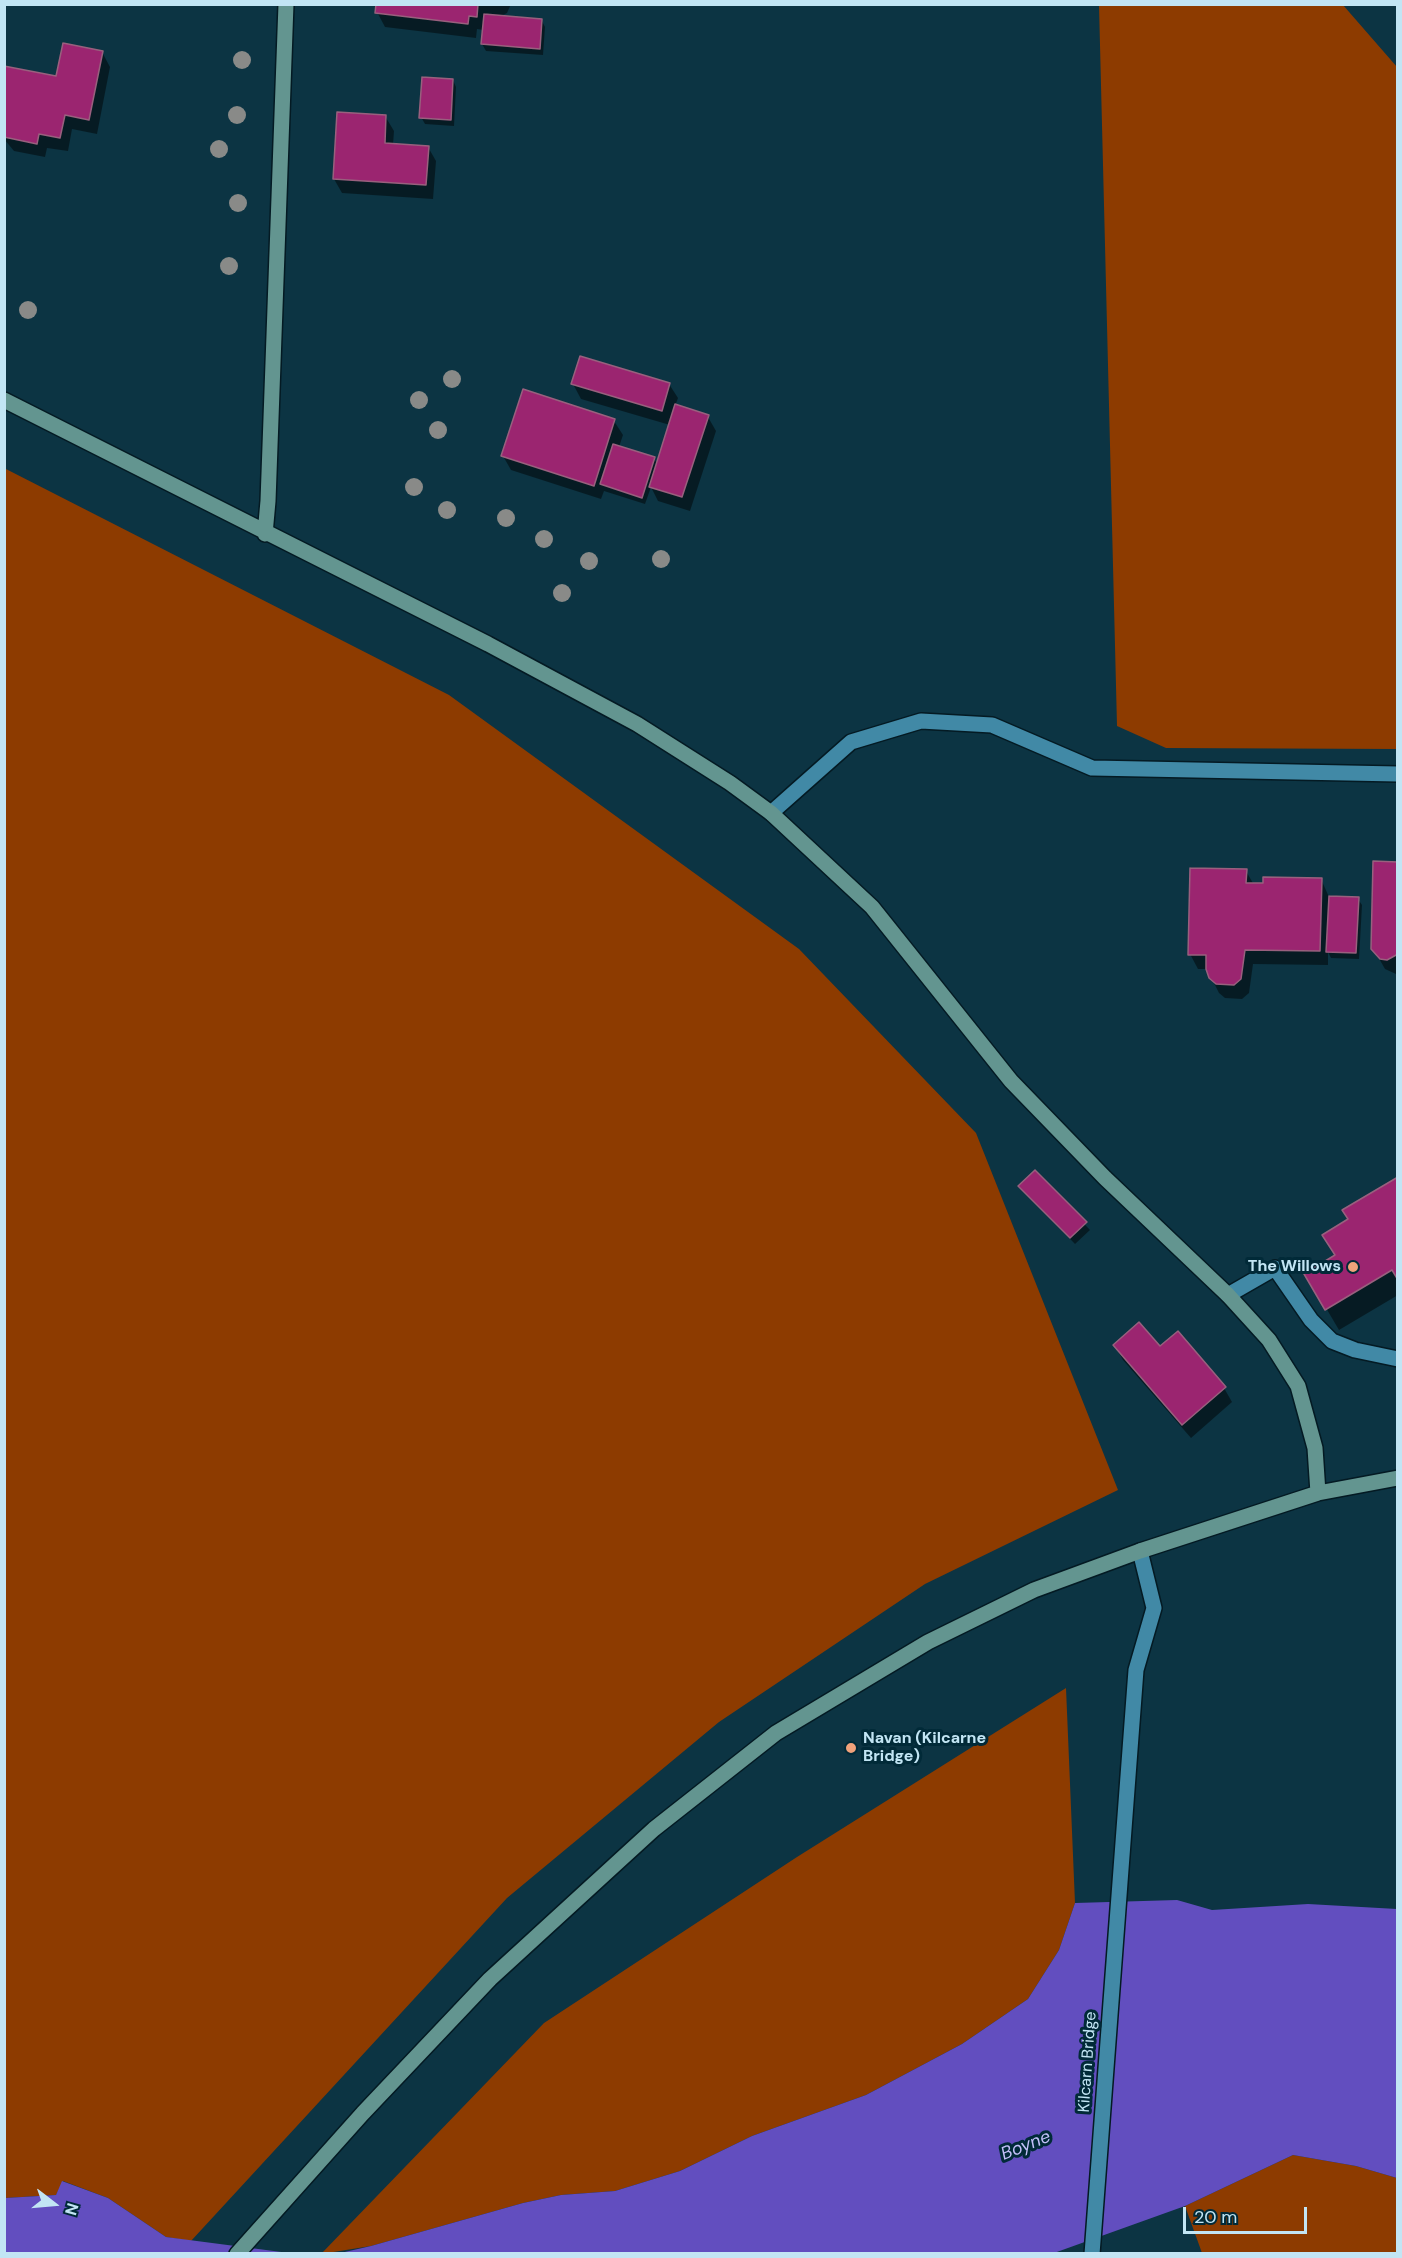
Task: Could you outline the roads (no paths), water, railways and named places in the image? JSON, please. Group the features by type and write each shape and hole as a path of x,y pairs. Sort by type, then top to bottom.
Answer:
{"street":[{"path":"265,534 286,4"},
{"path":"4,400 265,534 488,644 637,724 730,783 771,813 872,907 1011,1081 1105,1178 1228,1295 1269,1340 1298,1386 1315,1448 1318,1493"},
{"path":"771,813 851,742 921,722 992,725 1092,768 1398,774"},
{"path":"1228,1295 1275,1268 1311,1320 1332,1341 1355,1350 1398,1359"},
{"path":"237,2253 363,2113 499,1971 654,1829 776,1733 928,1642 1034,1590 1140,1551 1318,1493 1398,1478"},
{"name":"Kilcarn Bridge","path":"1092,2253 1136,1670 1154,1608 1140,1551"}],"water":[{"name":"Boyne","path":"1177,1900 1212,1910 1308,1904 1397,1909 1397,2178 1356,2166 1293,2155 1185,2206 1054,2253 336,2254 523,2203 561,2195 615,2191 680,2171 752,2136 866,2095 962,2044 1028,1999 1059,1950 1075,1903"},
{"path":"62,2181 108,2198 166,2237 289,2253 5,2254 5,2198 56,2195"}],"place":[{"name":"The Willows","path":"1353,1267"},
{"name":"Navan (Kilcarne Bridge)","path":"851,1748"}]}
